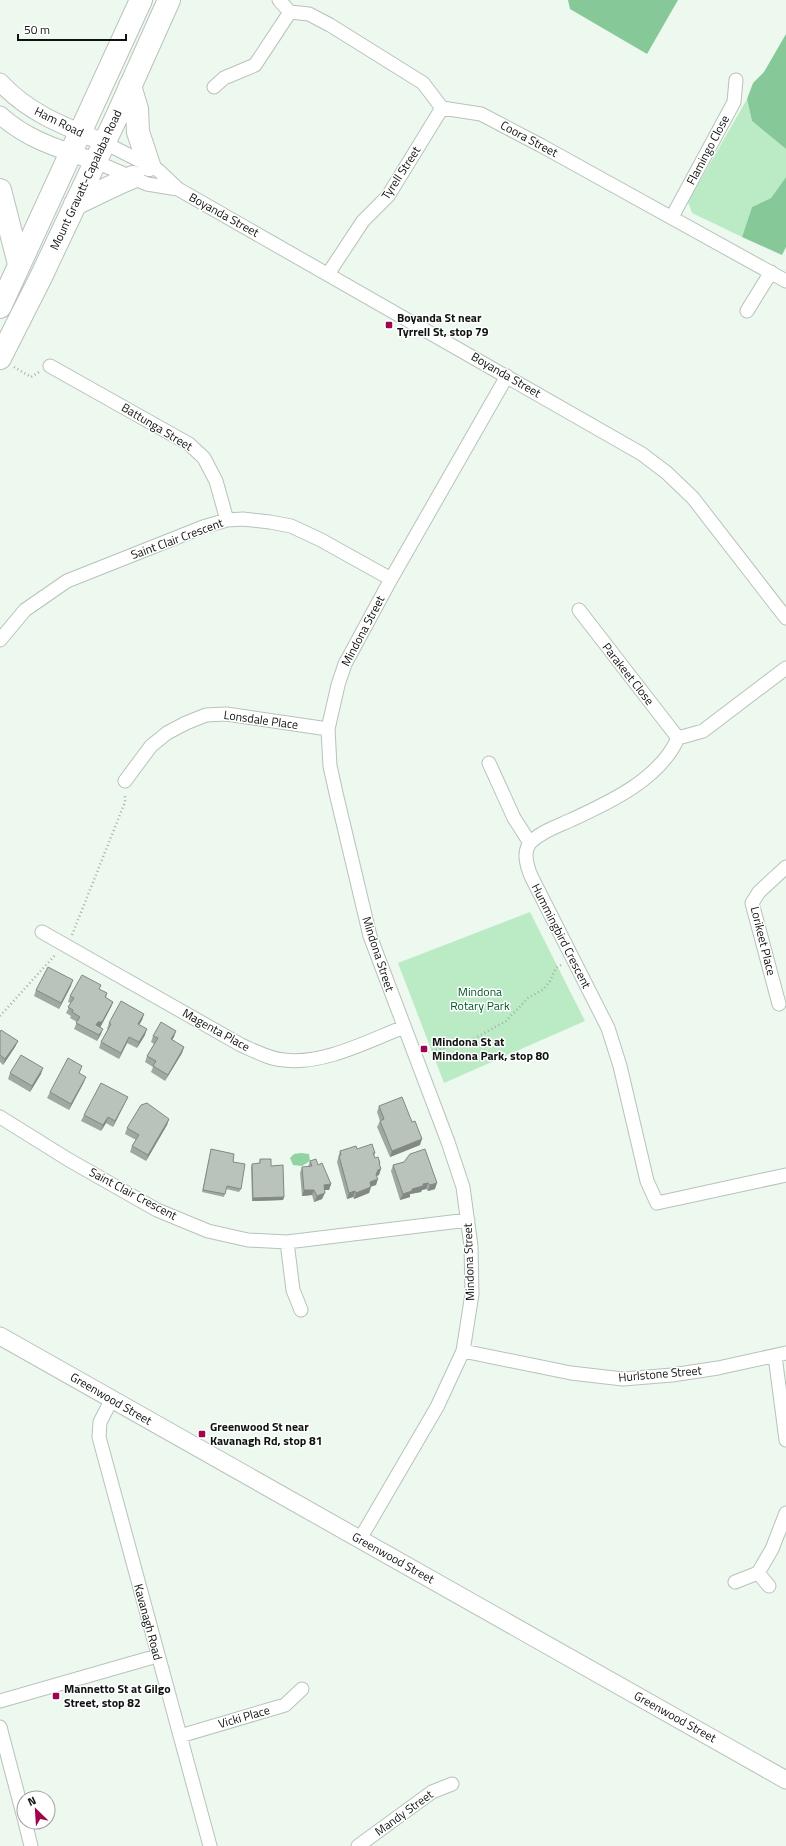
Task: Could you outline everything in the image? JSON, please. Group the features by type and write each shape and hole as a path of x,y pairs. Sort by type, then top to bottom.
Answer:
{"highway":[{"name":"Mount Gravatt-Capalaba Road","path":"0,307 140,0"},
{"name":"Mount Gravatt-Capalaba Road","path":"6,362 40,279 130,86 168,0"},
{"path":"75,204 141,171 137,109 130,86"},
{"path":"0,190 19,264"}],"street":[{"path":"279,0 290,12 309,14 423,83 442,108"},
{"path":"214,88 224,78 255,65 290,12"},
{"name":"Flamingo Close","path":"672,217 734,102 736,80"},
{"name":"Ham Road","path":"0,82 34,111 80,133 98,152"},
{"name":"Coora Street","path":"442,108 481,114 672,217 786,281"},
{"name":"Tyrell Street","path":"328,274 363,221 388,196 442,108"},
{"name":"Ham Road","path":"0,116 25,135 38,142 71,153 98,152"},
{"name":"Boyanda Street","path":"98,152 141,171 158,170 178,189 642,454 667,473 693,498 786,618"},
{"name":"Boyanda Street","path":"98,152 141,171 147,184 178,189"},
{"path":"747,311 771,272"},
{"name":"Battunga Street","path":"50,366 189,444 204,458 216,481 227,520"},
{"name":"Mindona Street","path":"360,1539 437,1407 463,1351 472,1294 471,1246 463,1187 370,936 330,766 328,730 338,685 345,664 391,579 507,376"},
{"name":"Saint Clair Crescent","path":"0,640 25,610 67,581 203,527 227,520 270,522 291,526 321,540 391,579"},
{"name":"Parakeet Close","path":"579,610 678,738"},
{"path":"489,764 514,818 530,843 546,832 607,803 631,788 665,761 673,750 678,738 703,731 786,668"},
{"name":"Lonsdale Place","path":"125,781 151,746 167,733 186,723 206,716 226,714 328,730"},
{"name":"Hummingbird Crescent","path":"530,843 525,860 529,871 608,1028 620,1066 647,1181 657,1203 786,1175"},
{"name":"Lorikeet Place","path":"779,1004 752,903 759,892 786,867"},
{"name":"Magenta Place","path":"42,932 241,1045 262,1055 284,1060 305,1061 341,1052 404,1027"},
{"name":"Saint Clair Crescent","path":"0,1117 69,1160 157,1210 208,1231 248,1240 287,1242 468,1220"},
{"path":"287,1242 293,1290 301,1310"},
{"name":"Greenwood Street","path":"0,1336 786,1780"},
{"name":"Hurlstone Street","path":"463,1351 571,1373 623,1379 672,1375 718,1368 781,1354"},
{"path":"781,1354 786,1440"},
{"name":"Kavanagh Road","path":"112,1399 100,1422 99,1437 157,1656 210,1846"},
{"path":"735,1582 758,1573 772,1549 786,1513"},
{"path":"758,1573 769,1586"},
{"path":"0,1701 157,1656"},
{"name":"Vicki Place","path":"180,1736 286,1705 302,1689"},
{"path":"0,1727 17,1790"},
{"name":"Mandy Street","path":"358,1846 432,1792 452,1784"},
{"path":"27,1830 31,1846"}],"path":[{"path":"6,362 31,377 50,366"},
{"path":"0,1016 52,957 68,946 125,802 125,781"},
{"path":"428,1052 468,1042 506,1022 528,998 544,989 550,981 556,968 572,958"}],"green space":[{"path":"747,99 752,121 786,149 786,177 771,198 752,207 742,237 692,213 688,202"},
{"name":"Mindona Rotary Park","path":"530,912 585,1021 444,1083 398,963"}],"shaded area":[{"path":"568,0 678,0 647,54 570,9"},
{"path":"786,34 786,149 752,121 747,99 753,83 764,72"},
{"path":"786,177 786,247 782,255 742,237 752,207 771,198"},
{"path":"294,1154 309,1154 310,1161 302,1166 293,1165 290,1158"}],"building":[{"path":"48,967 73,980 61,1003 36,990"},
{"path":"82,975 101,985 99,989 107,993 105,997 113,1002 102,1022 98,1022 96,1025 103,1029 99,1035 76,1023 80,1017 72,1012 73,1010 68,1007 74,998 70,996"},
{"path":"121,1001 144,1014 138,1024 147,1029 139,1042 129,1037 121,1053 101,1042"},
{"path":"161,1022 176,1031 171,1039 184,1047 168,1075 153,1066 156,1061 147,1056 158,1038 153,1036"},
{"path":"1,1030 18,1041 5,1059 0,1055"},
{"path":"21,1055 43,1068 32,1086 10,1073"},
{"path":"68,1058 82,1066 79,1073 86,1077 71,1104 50,1092"},
{"path":"101,1083 128,1097 115,1121 108,1117 103,1125 84,1115"},
{"path":"402,1097 412,1122 415,1121 422,1139 392,1151 380,1121 384,1119 379,1106"},
{"path":"147,1103 169,1119 148,1155 132,1146 139,1135 127,1128 141,1105"},
{"path":"372,1144 375,1158 378,1157 380,1163 381,1169 378,1170 376,1175 378,1179 370,1182 371,1187 356,1193 355,1191 349,1193 339,1156 341,1155 340,1151 356,1146 357,1149"},
{"path":"211,1149 234,1154 233,1162 245,1164 241,1189 227,1186 225,1194 203,1190"},
{"path":"425,1149 437,1183 430,1185 428,1183 423,1184 423,1186 412,1189 412,1191 403,1194 393,1165 404,1162 410,1154"},
{"path":"260,1159 271,1159 271,1166 283,1165 284,1197 253,1198 252,1164 260,1163"},
{"path":"316,1159 318,1165 322,1163 331,1184 324,1185 325,1193 317,1196 314,1190 304,1190 302,1167 312,1166 310,1161"}],"place":[{"name":"Boyanda St near Tyrrell St, stop 79","path":"389,325"},
{"name":"Mindona St at Mindona Park, stop 80","path":"424,1049"},
{"name":"Greenwood St near Kavanagh Rd, stop 81","path":"202,1434"},
{"name":"Mannetto St at Gilgo Street, stop 82","path":"56,1696"}]}
